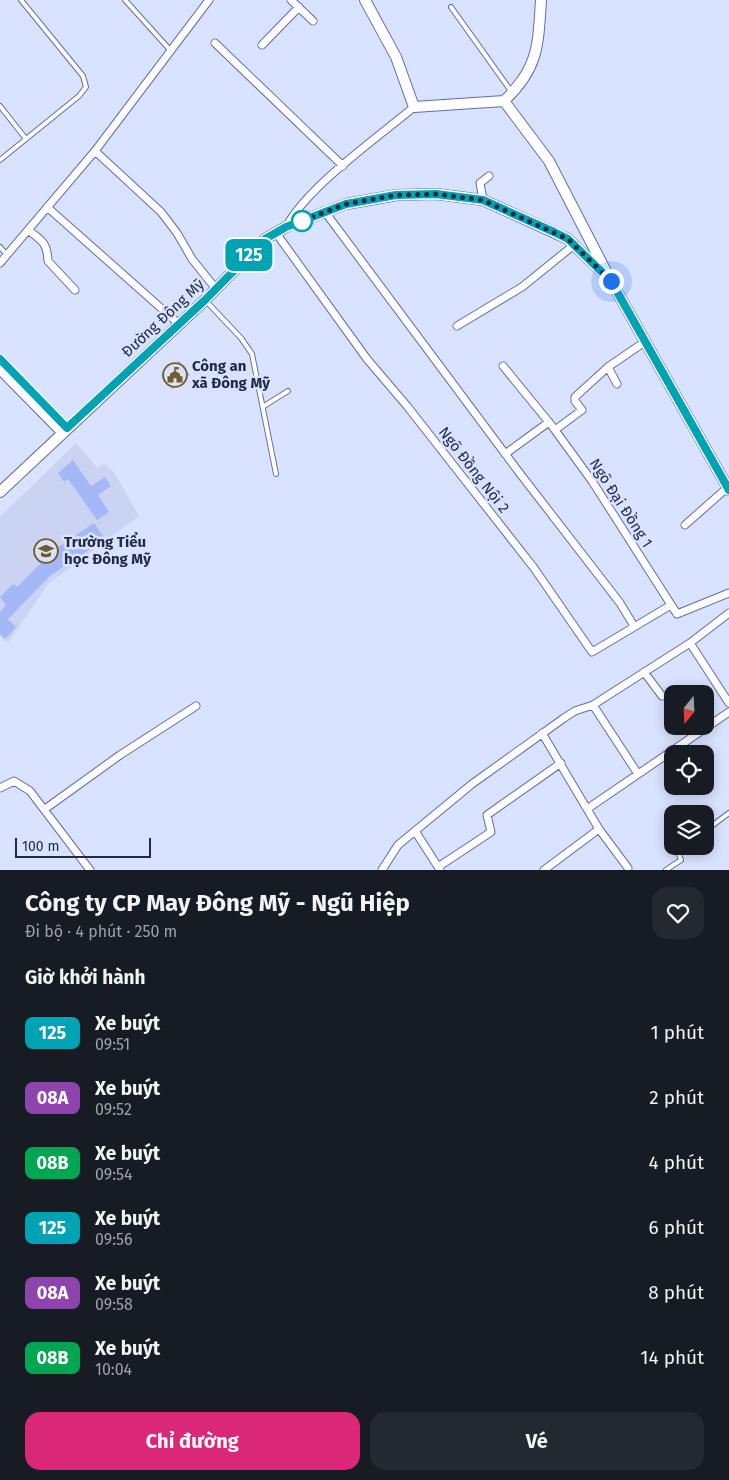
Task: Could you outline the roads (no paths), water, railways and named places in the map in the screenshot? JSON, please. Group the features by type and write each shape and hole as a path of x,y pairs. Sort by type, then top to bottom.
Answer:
{"street":[{"path":"0,263 95,151 209,0"},
{"path":"291,0 313,21"},
{"path":"365,0 396,57 414,107"},
{"path":"286,227 300,206 343,166 414,107 504,101 513,93 532,68 537,52 541,0"},
{"path":"262,45 299,8"},
{"path":"215,43 343,166"},
{"path":"504,101 549,161 611,281 728,488 685,524"},
{"path":"95,151 161,212 178,233 192,259 216,289"},
{"path":"483,200 480,183 490,176"},
{"name":"Đường Đông Mỹ","path":"0,492 64,430 205,300 265,239 286,227 346,204 396,195 436,194 483,200 559,235 574,245 611,281"},
{"path":"47,207 179,324"},
{"path":"325,212 505,454 620,602 634,626"},
{"path":"28,230 46,245 48,261 75,290"},
{"name":"Ngõ Đồng Nội 2","path":"276,233 367,359 407,406 534,568 592,652 671,604"},
{"path":"457,326 522,287 574,245"},
{"path":"555,430 582,410 575,401 575,397 608,367 646,341"},
{"path":"0,360 64,430"},
{"name":"Ngõ Đại Đồng 1","path":"502,366 549,422 614,513 671,604"},
{"path":"608,367 617,384"},
{"path":"0,371 64,430"},
{"path":"505,454 549,422"},
{"path":"671,604 678,614 729,593"},
{"path":"382,870 398,845 472,784 575,711 593,705 690,643 729,614"},
{"path":"690,643 729,703"},
{"path":"644,672 662,696"},
{"path":"593,705 638,774"},
{"path":"45,809 120,755 196,706"},
{"path":"587,808 729,712"},
{"path":"542,733 599,829 628,868"},
{"path":"415,832 439,868 491,832 487,815 561,763"},
{"path":"0,788 14,781 30,790 90,870"},
{"path":"544,870 599,829"}],"lane":[{"path":"0,160 79,96 86,87 86,82 21,0"},
{"path":"125,0 171,51"},
{"path":"452,7 513,93"},
{"path":"0,106 26,140"},
{"path":"0,247 7,255"},
{"path":"205,300 241,338 252,354 264,406 276,474"},
{"path":"264,406 288,391"},
{"path":"714,824 729,813"},
{"path":"666,870 681,860 679,855"}],"place":[{"name":"Công an xã Đông Mỹ","path":"175,375"},
{"name":"Trường Tiểu học Đông Mỹ","path":"46,551"}]}
